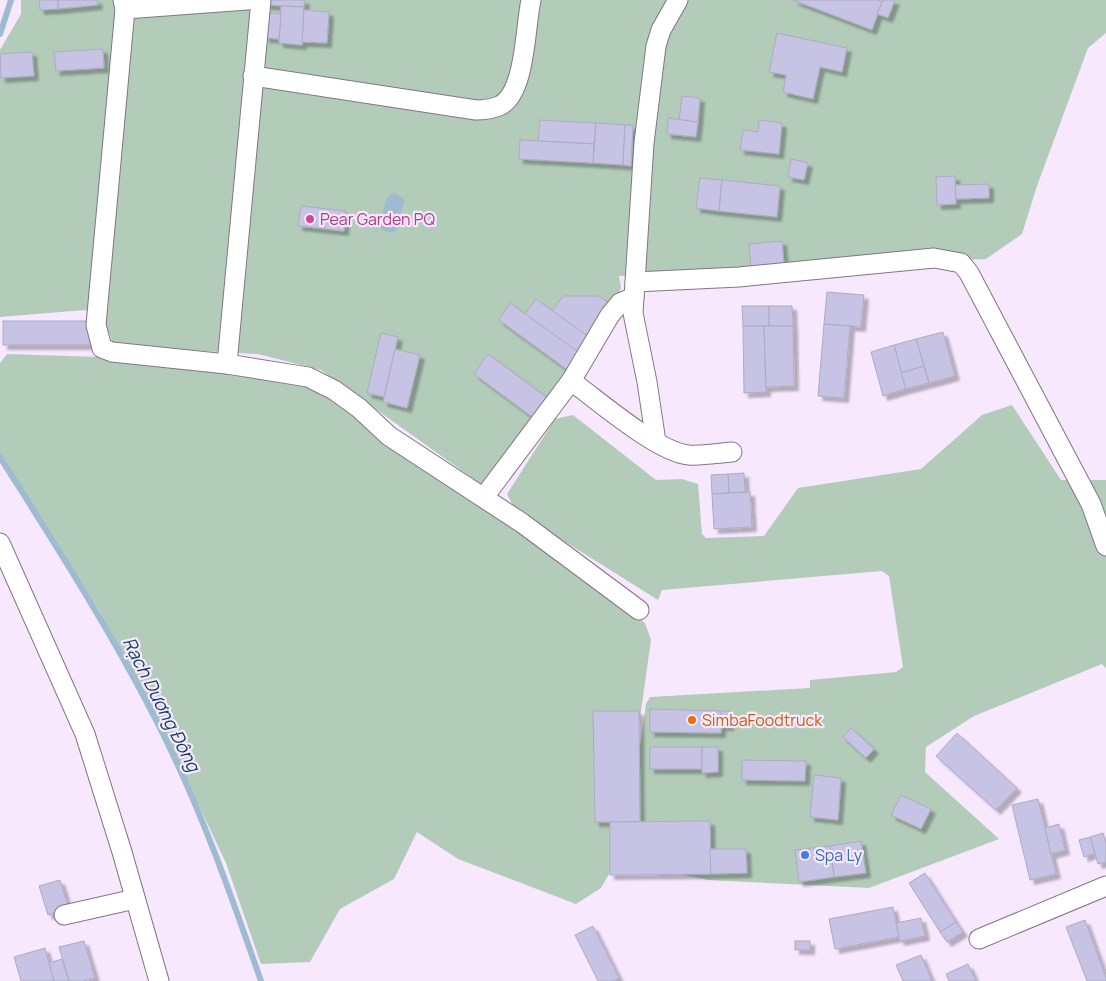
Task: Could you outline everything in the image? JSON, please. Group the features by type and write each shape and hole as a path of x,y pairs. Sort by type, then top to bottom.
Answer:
{"street":[{"path":"247,0 124,4 96,325 102,348 112,352 227,364 308,378 334,390 359,408 389,436 522,522 639,610"},
{"path":"227,364 261,0"},
{"path":"253,76 476,110 500,106 515,89 520,74 531,0"},
{"path":"656,442 647,382 633,313 644,143 656,46 661,30 678,0"},
{"path":"484,497 571,381 610,315 635,290 738,277 934,258 961,263 973,280 1091,504 1106,546"},
{"path":"571,381 656,442 673,451 689,455 732,452"},
{"path":"0,543 84,734 135,899 158,981"},
{"path":"978,939 1106,886"},
{"path":"64,915 135,899"}],"green space":[{"path":"21,0 1106,0 1106,33 1088,48 1037,186 1022,234 986,259 619,276 621,288 608,314 553,402 482,485 321,370 258,354 114,346 105,323 85,310 0,317 0,50 21,14"},
{"path":"7,354 131,358 307,384 356,413 645,623 651,640 621,853 601,888 576,904 458,859 417,832 394,879 340,909 310,962 261,964 226,863 161,726 97,607 0,454 0,363"},
{"path":"1012,405 1061,480 1106,480 1106,668 1102,664 974,716 926,747 925,772 999,839 869,888 708,880 630,864 625,853 646,704 650,697 810,688 810,680 896,672 903,667 889,576 882,571 662,590 658,600 516,511 507,494 555,419 573,415 656,480 682,479 698,484 702,534 706,538 764,536 798,488 921,469 982,415"}],"water":[{"path":"395,193 403,198 404,202 396,231 392,233 381,229 380,225 386,200 391,194"}],"building":[{"path":"39,0 58,0 58,9 40,10"},
{"path":"58,0 97,0 98,5 58,9"},
{"path":"267,0 305,0 304,7 266,5"},
{"path":"793,0 877,0 882,2 872,30"},
{"path":"883,0 895,0 888,18 877,14"},
{"path":"281,6 304,7 302,45 279,43"},
{"path":"304,10 329,12 327,43 302,42"},
{"path":"266,13 281,14 279,39 265,38"},
{"path":"777,33 847,48 842,72 820,67 813,99 783,92 786,75 769,72"},
{"path":"103,49 104,68 56,71 54,52"},
{"path":"32,52 34,76 1,78 0,54"},
{"path":"682,96 700,98 698,122 679,120"},
{"path":"668,118 698,122 696,137 667,134"},
{"path":"540,120 596,123 594,144 538,141"},
{"path":"759,120 782,123 779,154 740,150 743,130 758,132"},
{"path":"596,123 625,125 623,165 593,163"},
{"path":"625,125 633,125 631,166 623,165"},
{"path":"520,140 594,144 593,163 519,159"},
{"path":"791,159 808,163 804,180 788,177"},
{"path":"955,176 956,204 937,205 936,177"},
{"path":"700,178 722,180 719,211 696,208"},
{"path":"722,180 780,186 777,217 719,211"},
{"path":"989,184 989,198 956,199 955,185"},
{"path":"301,206 346,211 344,231 298,226"},
{"path":"782,241 784,265 751,268 749,244"},
{"path":"827,292 864,295 861,327 824,324"},
{"path":"563,296 599,296 612,305 589,337 552,311"},
{"path":"536,299 589,337 578,352 525,314"},
{"path":"510,303 581,354 569,371 499,320"},
{"path":"742,306 769,306 769,326 743,326"},
{"path":"769,306 792,306 793,326 769,326"},
{"path":"3,321 90,321 90,345 3,345"},
{"path":"824,324 850,326 844,398 818,396"},
{"path":"743,326 764,326 766,392 744,393"},
{"path":"764,326 793,326 794,386 766,387"},
{"path":"943,332 955,376 929,383 916,339"},
{"path":"381,333 398,337 384,397 367,393"},
{"path":"916,339 924,366 901,373 894,345"},
{"path":"894,345 906,389 883,396 871,352"},
{"path":"395,349 420,355 407,408 383,402"},
{"path":"488,354 549,399 535,419 474,374"},
{"path":"924,366 929,383 906,389 901,373"},
{"path":"744,473 745,492 729,493 728,474"},
{"path":"728,474 729,493 712,494 711,475"},
{"path":"750,492 752,527 714,529 712,494"},
{"path":"650,709 721,711 721,733 650,732"},
{"path":"593,711 639,711 640,822 595,822"},
{"path":"721,711 730,711 729,726 721,726"},
{"path":"851,728 874,749 866,758 843,737"},
{"path":"957,733 1017,788 996,810 936,756"},
{"path":"650,747 702,747 702,769 650,769"},
{"path":"702,747 718,747 718,772 702,773"},
{"path":"742,760 806,761 805,781 742,780"},
{"path":"814,775 841,778 838,820 810,817"},
{"path":"901,795 931,809 921,829 891,815"},
{"path":"1038,799 1056,874 1030,880 1012,805"},
{"path":"710,821 711,874 610,875 610,822"},
{"path":"1059,824 1065,850 1051,854 1045,828"},
{"path":"1103,833 1106,843 1106,862 1098,864 1090,837"},
{"path":"1090,837 1095,853 1084,857 1079,840"},
{"path":"861,841 866,873 834,877 830,846"},
{"path":"830,846 834,877 799,882 795,850"},
{"path":"710,849 746,849 747,873 711,874"},
{"path":"925,873 956,922 940,932 909,883"},
{"path":"60,880 69,909 48,915 39,886"},
{"path":"893,907 899,937 835,949 829,919"},
{"path":"921,918 925,936 900,941 896,923"},
{"path":"1085,920 1106,981 1087,981 1066,927"},
{"path":"956,922 963,932 947,942 940,932"},
{"path":"593,926 619,978 613,981 598,981 575,935"},
{"path":"84,941 95,978 83,981 69,981 59,947"},
{"path":"795,941 810,941 810,950 795,950"},
{"path":"45,948 54,981 21,981 14,957"},
{"path":"921,955 932,981 903,981 896,965"},
{"path":"62,959 69,981 54,981 49,963"},
{"path":"968,964 976,981 949,981 946,974"}],"waterway":[{"name":"Rạch Dương Đông","path":"0,34 11,0"},
{"name":"Rạch Dương Đông","path":"0,457 103,624 160,728 202,821 261,981"}],"place":[{"name":"Pear Garden PQ","path":"310,219"},
{"name":"SimbaFoodtruck","path":"692,720"},
{"name":"Spa Ly","path":"805,855"}]}
